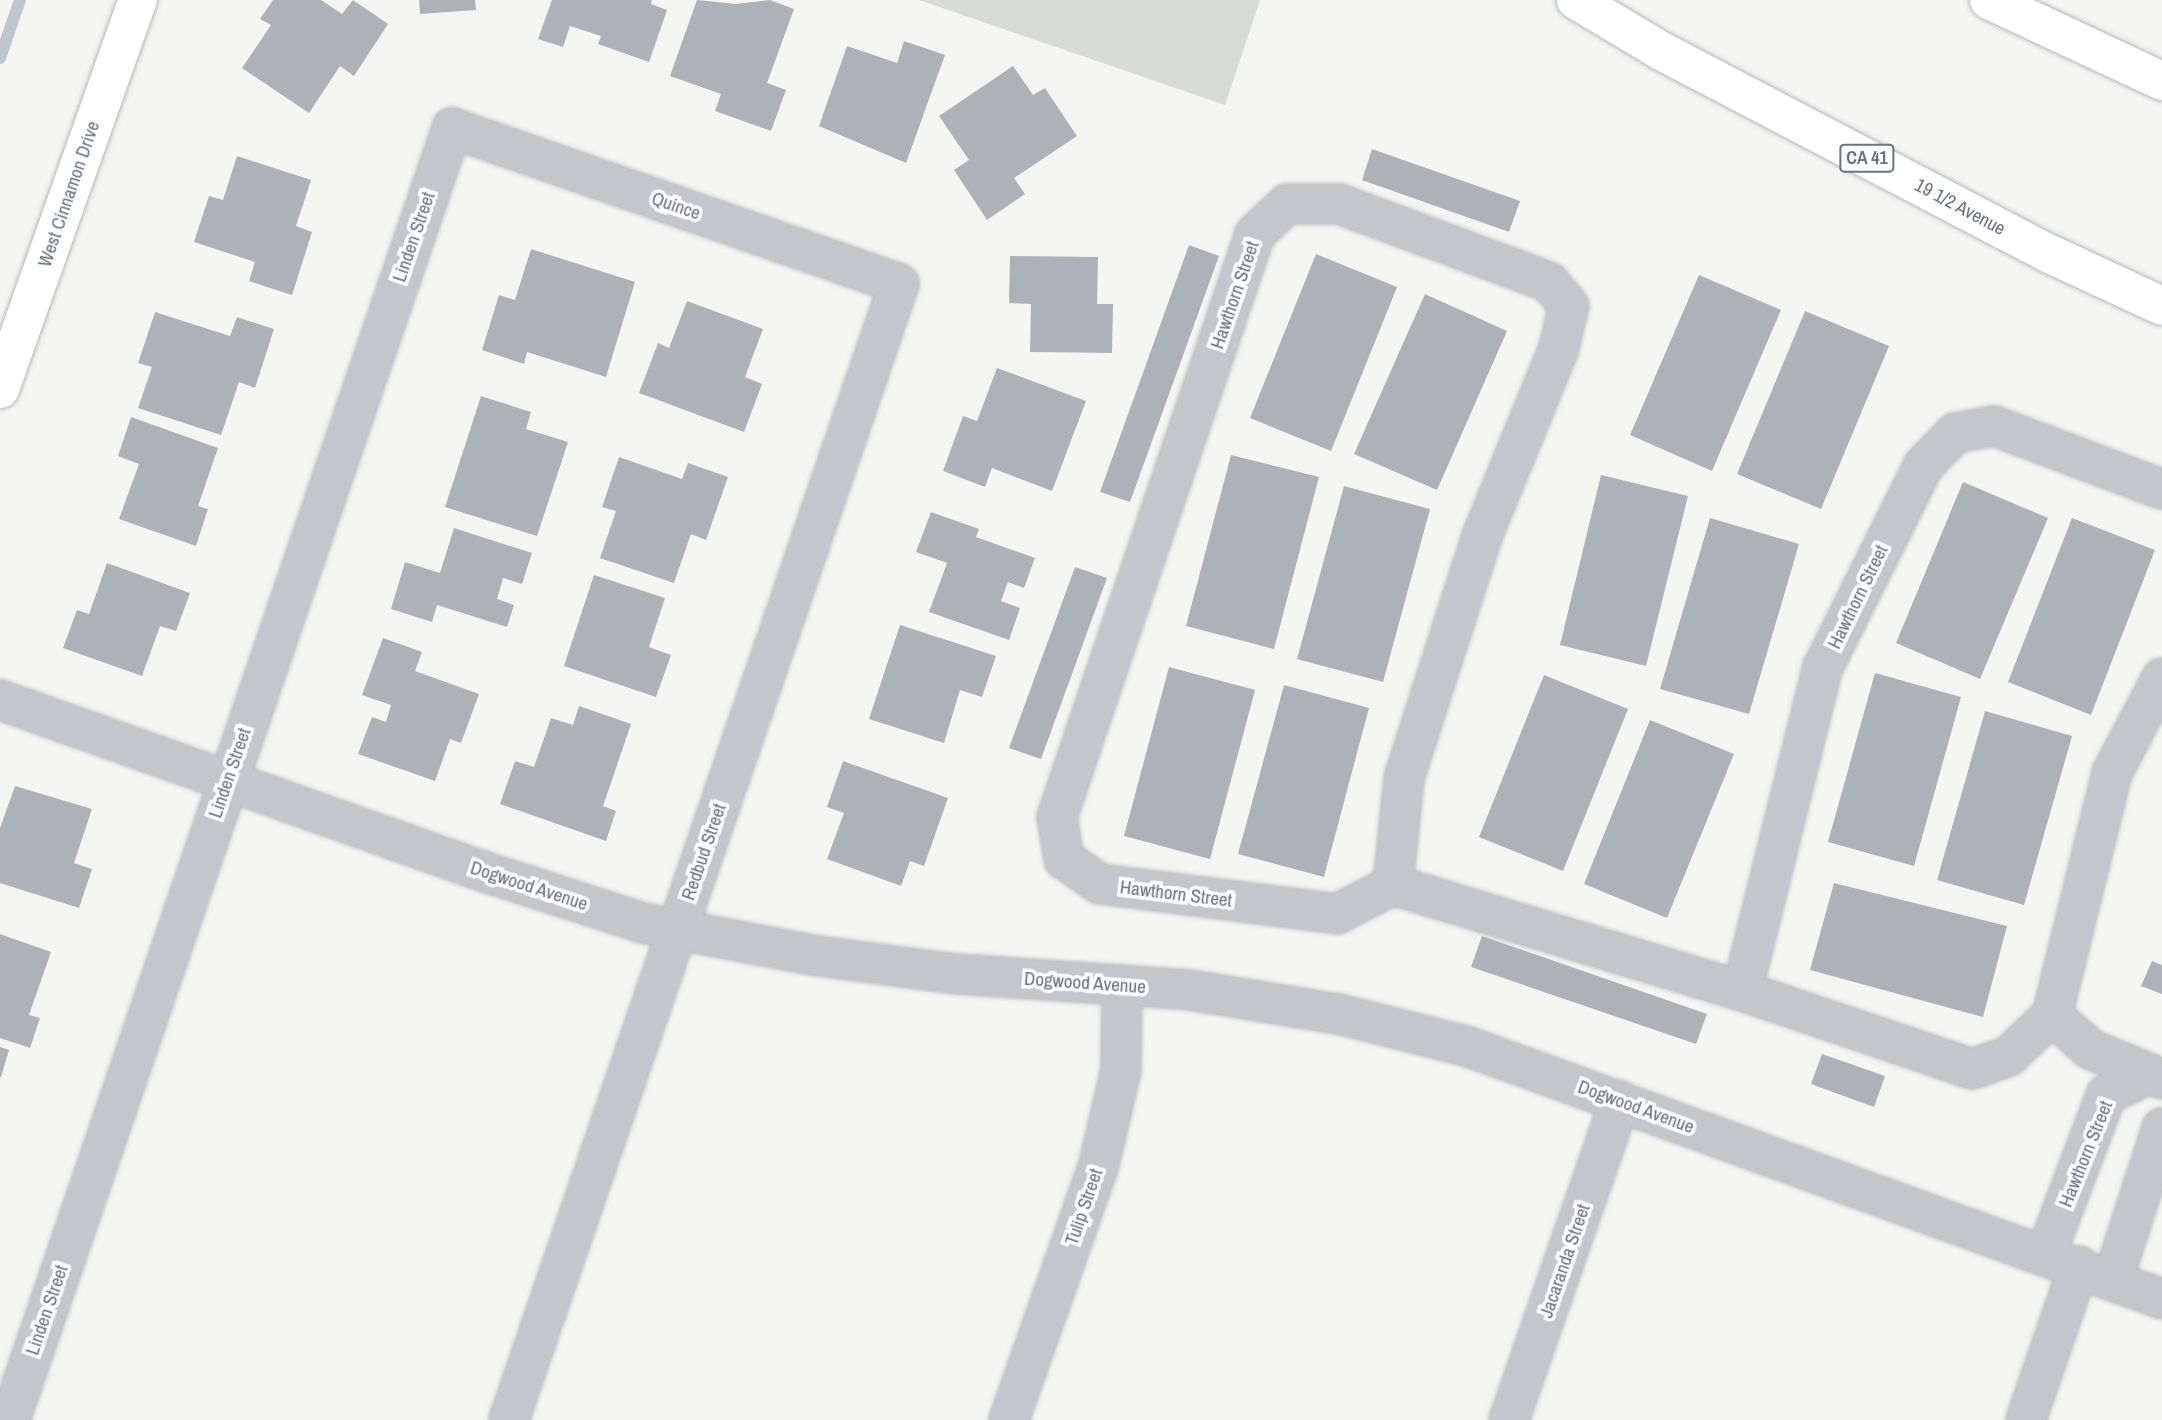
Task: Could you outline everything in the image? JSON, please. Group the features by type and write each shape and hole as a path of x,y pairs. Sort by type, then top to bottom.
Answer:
{"main road":[{"name":"West Cinnamon Drive","path":"0,389 138,0"},
{"name":"19 1/2 Avenue","path":"1576,0 1735,90 2050,254 2162,306"},
{"path":"1989,0 2162,81"}],"street":[{"name":"Quince","path":"452,128 899,284"},
{"name":"Linden Street","path":"10,1420 452,128"},
{"name":"Hawthorn Street","path":"1287,204 1339,204 1549,282 1569,306 1558,351 1482,536 1404,778 1393,885 1337,914 1100,884 1064,859 1057,817 1255,234 1287,204"},
{"name":"Redbud Street","path":"509,1420 899,284"},
{"name":"Hawthorn Street","path":"1742,990 1824,667 1923,466 1955,433 1994,426 2162,489"},
{"path":"1393,885 1742,990 1972,1069 2009,1056 2052,1015 2112,773 2162,678"},
{"name":"Dogwood Avenue","path":"0,700 482,871 677,930 818,956 957,974 1190,990 1339,1014 1469,1047 2162,1299"},
{"name":"Tulip Street","path":"1009,1420 1099,1164 1121,1070 1122,985"},
{"path":"2052,1015 2090,1049 2155,1077 2162,1112"},
{"name":"Hawthorn Street","path":"2026,1420 2079,1267 2106,1095 2155,1077"},
{"name":"Jacaranda Street","path":"1509,1420 1620,1101"},
{"name":"Hawthorn Street","path":"2079,1267 2162,1128"}],"shaded area":[{"path":"919,0 1260,0 1225,105"}],"building":[{"path":"273,0 321,0 342,14 353,0 388,24 354,76 340,66 309,113 242,68 271,25 260,19"},
{"path":"419,0 475,0 476,10 420,14"},
{"path":"552,0 652,0 651,4 667,10 649,62 598,44 601,36 570,26 563,47 538,39"},
{"path":"697,0 736,4 770,0 794,9 767,83 786,90 771,131 715,111 721,94 670,76"},
{"path":"904,41 945,55 906,163 819,126 847,46 897,63"},
{"path":"1013,66 1033,95 1045,88 1077,136 1014,178 1025,194 987,220 954,170 969,160 939,116"},
{"path":"1372,149 1520,201 1509,232 1362,180"},
{"path":"237,156 311,180 296,226 312,232 292,295 249,281 255,262 194,242 209,196 223,200"},
{"path":"1189,245 1219,256 1130,502 1100,492"},
{"path":"531,249 635,282 606,377 527,352 524,364 482,350 499,295 515,300"},
{"path":"1316,254 1397,287 1331,451 1250,418"},
{"path":"1010,256 1098,257 1097,304 1113,304 1112,353 1030,352 1031,304 1009,303"},
{"path":"1699,275 1781,310 1712,471 1630,435"},
{"path":"1425,294 1507,331 1437,490 1354,454"},
{"path":"687,301 763,329 745,377 762,384 744,432 639,393 658,343 669,348"},
{"path":"1805,311 1889,346 1821,509 1737,474"},
{"path":"155,312 230,336 237,317 274,329 255,388 239,382 221,435 138,408 152,367 138,363"},
{"path":"997,368 1086,401 1052,491 992,468 985,487 943,471 963,416 977,421"},
{"path":"481,396 531,412 526,429 568,442 537,536 445,507"},
{"path":"131,417 218,448 198,506 208,509 196,546 119,519 139,464 118,456"},
{"path":"1231,455 1319,477 1274,649 1186,626"},
{"path":"619,457 682,479 688,463 728,477 706,540 691,534 674,583 600,558 616,511 602,507"},
{"path":"1601,475 1688,496 1646,666 1560,645"},
{"path":"1963,482 2048,518 1980,679 1896,643"},
{"path":"1344,486 1430,509 1383,682 1297,659"},
{"path":"931,512 979,529 976,537 1035,558 1024,588 1008,582 1001,601 1020,608 1009,640 929,612 947,563 916,552"},
{"path":"1710,518 1799,544 1749,714 1660,689"},
{"path":"2072,518 2155,550 2091,715 2008,682"},
{"path":"454,528 532,553 522,584 503,578 497,599 514,605 507,627 437,605 432,622 391,609 405,562 440,573"},
{"path":"107,563 190,593 176,631 160,626 142,676 63,648 77,610 89,614"},
{"path":"1075,567 1107,578 1041,759 1009,748"},
{"path":"594,575 665,598 649,647 671,655 656,697 564,666"},
{"path":"900,625 996,656 982,697 960,690 944,743 869,719"},
{"path":"383,638 422,652 415,671 479,694 461,743 450,739 435,781 358,754 372,717 386,722 391,705 362,695"},
{"path":"1169,667 1255,690 1210,859 1124,836"},
{"path":"1875,673 1961,697 1914,866 1828,842"},
{"path":"1544,675 1628,709 1563,871 1479,837"},
{"path":"1284,685 1369,708 1324,877 1238,854"},
{"path":"579,706 631,724 603,806 616,811 606,841 500,804 515,761 534,767 551,718 573,725"},
{"path":"1985,711 2072,736 2024,905 1937,880"},
{"path":"1650,720 1734,754 1667,918 1584,884"},
{"path":"843,761 948,798 924,866 910,861 901,886 827,859 844,813 827,807"},
{"path":"15,786 92,809 74,863 92,869 79,908 0,883 0,828"},
{"path":"1834,883 2007,926 1983,1017 1810,970"},
{"path":"0,934 51,952 29,1015 40,1018 30,1048 0,1038"},
{"path":"1482,936 1707,1014 1696,1044 1471,967"},
{"path":"2152,961 2162,965 2162,994 2141,986"},
{"path":"0,1047 9,1050 1,1077 0,1077"},
{"path":"1822,1054 1885,1076 1874,1107 1811,1084"}],"waterway":[{"path":"0,58 20,0"}]}
